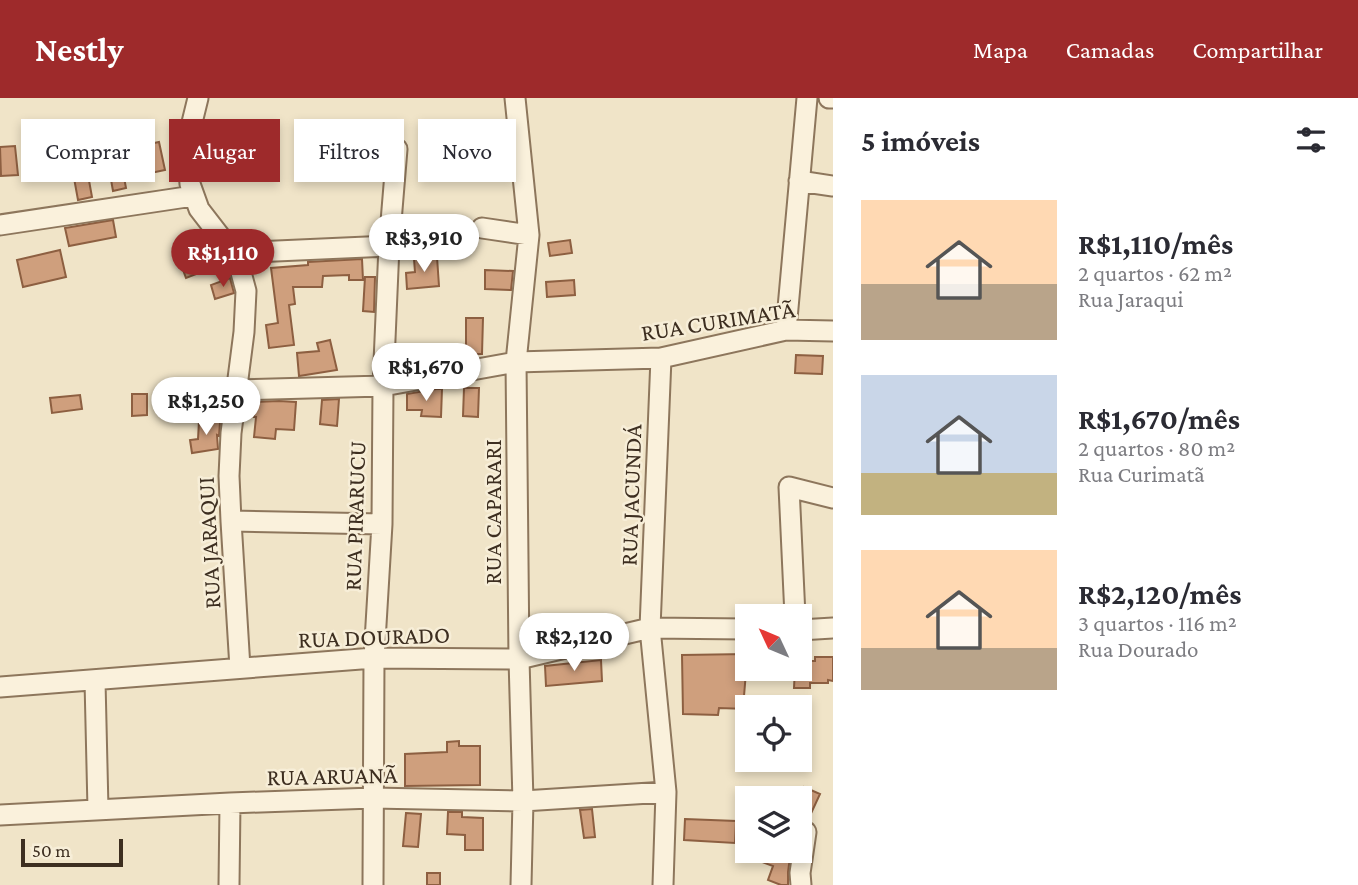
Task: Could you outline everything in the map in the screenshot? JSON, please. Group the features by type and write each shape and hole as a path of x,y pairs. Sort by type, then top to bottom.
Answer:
{"street":[{"name":"RUA JARAQUI","path":"198,98 187,143 190,184 199,209 233,253 246,291 244,332 231,433 230,521 240,668"},
{"name":"RUA CAPARARI","path":"515,98 529,235 516,362 523,801 521,885"},
{"path":"786,330 807,98"},
{"path":"799,181 833,186"},
{"name":"RUA PIRARUCU","path":"373,885 374,658 382,524 383,386 394,182"},
{"path":"0,225 194,195"},
{"path":"482,228 529,235"},
{"path":"233,253 389,246"},
{"name":"RUA CURIMATÃ","path":"236,390 383,386 516,362 661,358 786,330 833,331"},
{"name":"RUA JACUNDÁ","path":"661,358 650,628 666,792 663,885"},
{"path":"794,604 789,487 833,498"},
{"path":"230,521 382,524"},
{"name":"RUA DOURADO","path":"0,687 374,658 519,659 650,628 735,629"},
{"path":"812,629 833,628"},
{"path":"95,681 98,809"},
{"name":"RUA ARUANÃ","path":"0,815 373,798 523,801 666,792"},
{"path":"229,885 230,803"},
{"path":"801,863 801,885"}],"building":[{"path":"159,142 165,170 155,172 155,143"},
{"path":"15,146 18,175 1,176 0,147"},
{"path":"75,182 89,182 92,197 78,200"},
{"path":"111,182 125,182 126,188 113,191"},
{"path":"113,220 116,237 69,246 65,228"},
{"path":"570,240 572,253 550,256 548,243"},
{"path":"60,250 66,277 23,287 17,260"},
{"path":"208,257 212,268 186,278 182,267"},
{"path":"437,257 439,286 407,289 406,273 415,272 414,259"},
{"path":"362,259 363,280 349,280 349,275 323,276 322,287 293,287 295,304 289,305 294,345 269,348 266,325 278,323 271,268 308,265 308,262"},
{"path":"485,270 513,271 511,290 485,289"},
{"path":"365,277 375,277 374,312 363,311"},
{"path":"230,278 234,293 215,299 211,285"},
{"path":"574,280 575,295 547,297 546,282"},
{"path":"466,318 483,318 482,354 466,354"},
{"path":"330,340 337,370 299,376 297,353 319,351 317,343"},
{"path":"406,348 439,348 439,364 405,368"},
{"path":"796,355 823,356 822,374 795,373"},
{"path":"464,388 479,388 478,417 463,416"},
{"path":"442,389 441,417 421,416 422,410 407,410 407,394"},
{"path":"132,394 147,394 147,415 132,416"},
{"path":"80,395 82,409 52,413 50,398"},
{"path":"339,399 337,426 320,424 322,400"},
{"path":"255,402 296,402 294,430 276,429 275,439 254,437"},
{"path":"199,421 220,422 218,449 192,453 190,440 198,439"},
{"path":"735,654 735,681 745,681 744,695 735,695 735,709 719,708 718,715 683,714 682,655"},
{"path":"815,657 833,657 833,681 810,683 810,688 794,688 794,681 812,681 812,661 815,661"},
{"path":"601,660 602,681 546,686 545,666"},
{"path":"459,741 459,746 480,746 480,785 405,786 405,754 447,752 447,742"},
{"path":"812,790 820,794 812,811"},
{"path":"592,809 595,837 584,838 580,810"},
{"path":"448,812 462,812 462,817 483,818 483,850 465,850 465,835 447,834"},
{"path":"406,813 421,814 418,847 403,846"},
{"path":"685,819 735,821 735,843 684,840"},
{"path":"765,863 789,863 788,885 768,880 773,866"},
{"path":"427,873 440,873 440,885 427,885"}]}
